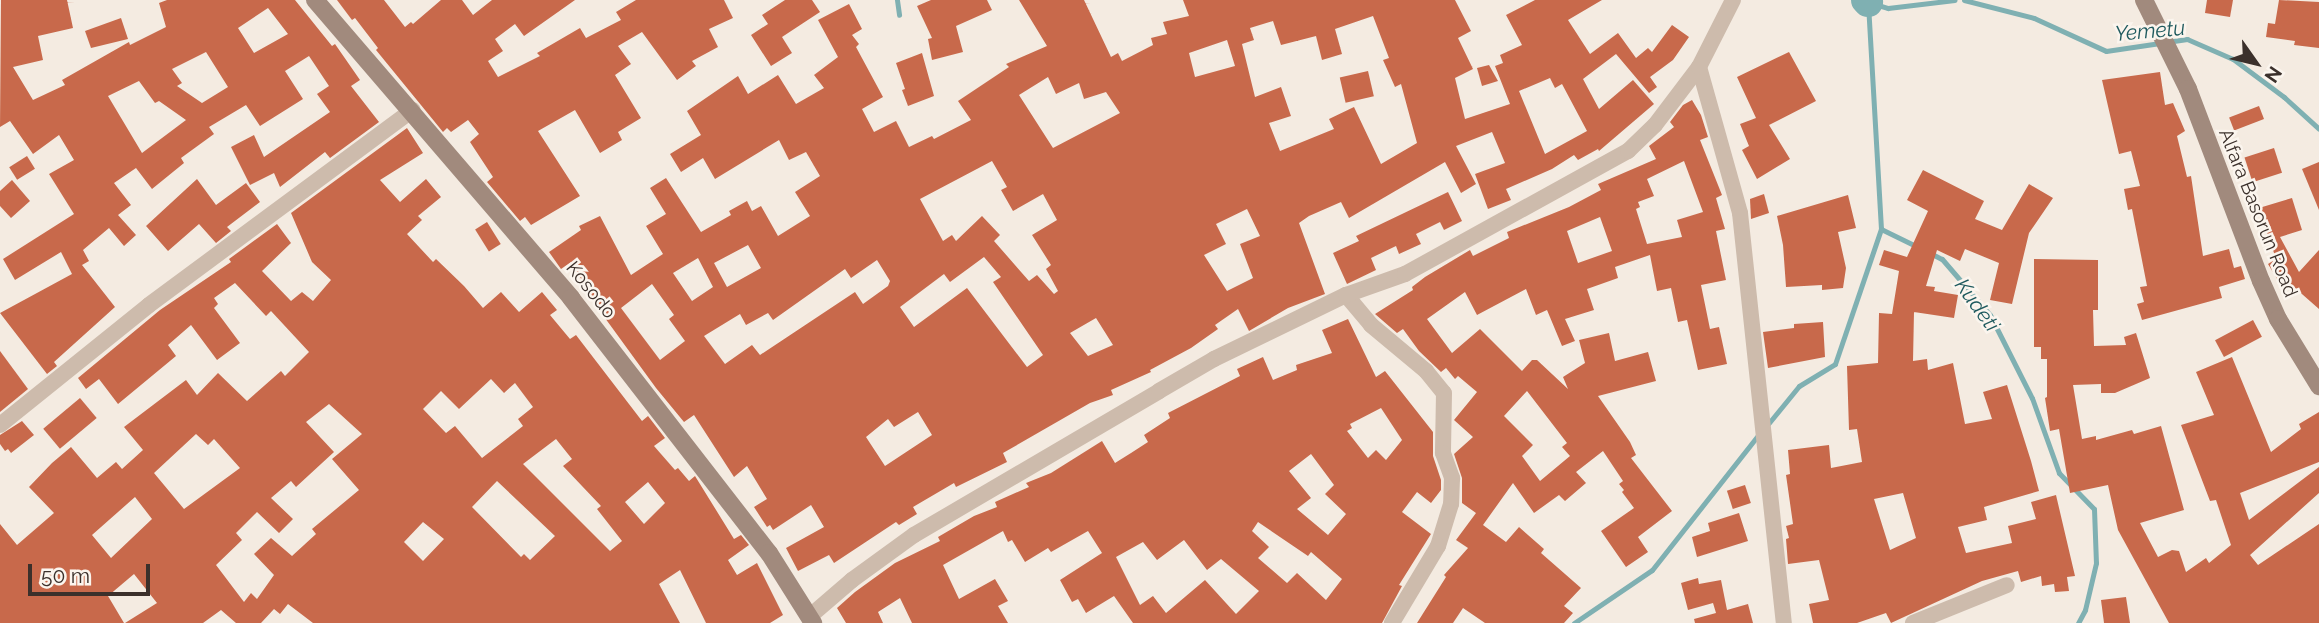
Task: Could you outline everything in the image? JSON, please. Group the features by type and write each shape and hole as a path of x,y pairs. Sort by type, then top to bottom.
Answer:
{"main road":[{"name":"Kosodo","path":"315,0 413,110 605,340 769,553 808,621"},
{"name":"Alfara Basorun Road","path":"2146,3 2188,89 2260,281 2278,319 2319,386"}],"street":[{"path":"808,621 852,580 925,528 1214,359 1346,295 1405,274 1629,151 1656,125 1699,67 1733,0"},
{"path":"1699,67 1740,213 1784,623"},
{"path":"0,425 149,305 413,110"},
{"path":"1346,295 1371,325 1426,371 1444,393 1443,453 1452,478 1451,503 1438,546 1392,623"},
{"path":"1913,623 2007,585"}],"building":[{"path":"1,0 67,0 73,28 38,36 43,60 13,67 33,100 65,85 62,80 129,42 130,45 166,27 159,3 167,0 295,0 332,46 335,44 360,80 351,86 379,122 330,158 325,152 280,187 274,173 250,185 231,147 254,135 264,157 330,112 317,94 329,86 309,56 285,71 303,99 260,126 246,105 209,127 214,134 181,158 184,163 152,189 136,168 114,183 131,205 118,215 136,235 124,246 109,228 83,250 89,261 82,265 115,307 54,362 57,366 47,374 0,313 72,274 61,252 15,280 3,259 74,214 49,174 74,160 59,135 33,154 10,121 0,127","holes":["268,8 288,34 254,53 238,28","206,52 228,87 202,103 177,86 182,83 172,69","139,81 155,103 159,101 186,120 142,153 108,96"]},
{"path":"337,0 384,0 405,27 411,22 413,24 441,0 462,0 473,15 492,0 575,0 524,36 515,24 495,39 503,51 488,61 498,77 540,56 537,53 580,28 586,38 621,20 616,12 636,0 724,0 733,18 709,29 718,47 692,61 696,66 677,80 642,32 618,46 631,64 615,75 641,118 618,132 622,140 600,153 575,110 538,131 580,196 531,225 525,217 520,221 487,182 493,177 470,142 479,134 468,120 451,132 447,128 443,132 376,50 378,48 355,18 352,20"},
{"path":"785,0 812,0 820,12 782,37 792,53 771,66 751,35 768,24 762,15"},
{"path":"931,0 987,0 992,10 956,26 963,52 932,60 928,39 932,38 917,6"},
{"path":"1019,0 1084,0 1111,57 1118,53 1122,61 1153,45 1151,38 1167,34 1163,22 1189,16 1183,0 1455,0 1471,31 1458,38 1473,69 1455,78 1465,119 1510,104 1495,66 1503,63 1500,55 1522,45 1506,15 1535,0 1602,0 1568,20 1590,54 1618,33 1636,58 1648,48 1652,52 1672,25 1689,37 1673,60 1650,77 1657,87 1649,93 1616,54 1583,79 1599,109 1633,80 1654,104 1599,151 1598,149 1578,160 1574,155 1552,169 1506,189 1511,200 1488,209 1475,174 1505,163 1492,132 1456,146 1476,184 1461,193 1445,162 1349,218 1341,202 1309,216 1299,223 1325,294 1288,308 1249,331 1238,309 1215,325 1218,329 1191,348 1150,370 1151,372 1111,390 1113,395 1090,403 1003,453 1007,462 956,487 954,483 913,507 917,514 899,525 896,522 834,563 829,555 798,571 786,548 824,527 811,505 773,530 770,525 767,527 754,507 767,499 747,466 734,477 694,415 684,422 656,388 605,318 571,262 561,269 549,252 581,230 579,226 600,216 631,275 663,254 646,226 666,214 650,188 666,178 701,232 731,215 729,211 747,201 752,211 761,206 778,236 810,216 795,192 820,176 806,152 789,160 779,140 715,179 703,158 681,172 670,154 701,135 687,111 738,76 748,94 778,75 796,104 824,88 814,75 838,57 818,20 849,4 862,29 852,35 859,44 856,47 883,97 862,109 874,132 896,121 909,147 932,136 934,139 971,120 958,101 1009,67 1006,64 1047,46","holes":["1373,16 1389,58 1383,60 1395,87 1401,84 1417,143 1381,164 1354,107 1329,119 1334,129 1280,151 1269,123 1291,116 1281,87 1255,97 1242,44 1254,40 1250,28 1273,21 1281,45 1316,36 1322,60 1342,54 1335,29","1227,40 1235,66 1195,77 1189,53","1048,77 1056,94 1079,83 1084,99 1106,92 1120,113 1053,148 1019,95","1550,78 1555,88 1562,84 1587,131 1545,154 1519,91","992,161 1007,187 1001,190 1013,211 1043,194 1057,220 1032,235 1051,265 1046,269 1058,291 1054,294 1037,275 1029,281 994,241 1000,235 982,216 956,241 952,235 943,241 920,199","1247,209 1260,236 1240,244 1253,278 1227,291 1204,255 1226,244 1216,224","748,245 761,268 727,287 714,263","984,257 1001,277 993,282 1043,355 1027,367 967,288 914,327 900,307 944,274 950,282","698,258 713,287 692,301 673,273","877,260 890,281 888,286 863,304 855,292 760,355 752,345 725,364 704,336 740,314 746,325 768,313 773,320 845,269 851,278","652,284 674,315 669,319 685,341 660,360 621,308","1096,318 1113,345 1088,356 1070,333","918,412 932,435 885,466 866,437 888,419 894,427"]},
{"path":"2207,0 2233,0 2230,17 2205,13"},
{"path":"2279,0 2319,2 2319,48 2294,45 2295,41 2266,37 2268,23 2275,24"},
{"path":"121,18 128,39 91,48 85,31"},
{"path":"1789,52 1816,101 1769,125 1790,159 1757,179 1742,150 1749,146 1740,124 1756,118 1737,77"},
{"path":"922,53 934,96 908,106 896,63"},
{"path":"1489,65 1498,81 1482,86 1477,68"},
{"path":"1368,71 1374,96 1346,103 1340,78"},
{"path":"2160,72 2165,105 2173,103 2185,131 2177,136 2187,177 2191,176 2203,256 2229,249 2234,268 2241,266 2245,279 2219,287 2222,298 2142,320 2137,304 2144,302 2140,287 2147,286 2132,209 2128,210 2124,189 2140,186 2131,151 2119,154 2102,80"},
{"path":"1692,100 1701,115 1708,137 1700,140 1722,195 1716,198 1725,229 1716,231 1726,280 1701,285 1710,329 1719,327 1727,364 1698,370 1687,320 1678,322 1671,288 1657,291 1650,255 1615,267 1618,278 1587,289 1594,310 1565,319 1575,341 1562,346 1547,310 1536,315 1526,289 1477,315 1465,292 1427,319 1452,353 1480,329 1522,371 1532,360 1537,360 1568,389 1563,377 1585,363 1579,340 1609,333 1615,361 1648,352 1656,381 1598,396 1630,442 1636,455 1631,458 1672,511 1638,537 1648,552 1626,567 1601,531 1634,508 1622,492 1624,490 1619,484 1623,481 1603,451 1576,472 1586,483 1565,501 1559,495 1534,513 1513,483 1483,525 1506,542 1519,527 1544,549 1541,553 1581,588 1564,606 1573,613 1564,623 1485,623 1463,608 1453,623 1417,623 1446,577 1444,575 1468,548 1456,540 1476,513 1462,503 1462,478 1454,454 1473,437 1454,420 1477,392 1458,376 1455,379 1446,368 1441,372 1419,351 1403,329 1397,333 1375,314 1413,290 1412,287 1425,277 1470,250 1473,256 1509,238 1507,232 1569,207 1601,190 1598,184 1656,159 1649,146 1674,127 1670,122 1683,105","holes":["1684,161 1703,212 1677,220 1682,237 1647,244 1636,209 1640,207 1638,202 1654,196 1647,179","1600,217 1612,251 1578,263 1567,231","1527,391 1567,443 1562,447 1570,456 1540,481 1522,456 1533,445 1504,416"]},
{"path":"2259,106 2264,119 2234,131 2229,117"},
{"path":"407,128 423,153 380,180 400,202 426,179 441,197 418,216 422,220 407,234 433,262 436,259 464,286 483,308 501,292 519,312 542,292 557,310 550,315 570,339 576,335 642,421 648,416 665,438 654,446 675,470 678,468 689,481 695,476 734,539 741,535 749,545 728,560 737,575 757,563 783,615 770,623 706,623 680,570 659,584 680,623 313,623 288,604 280,614 274,609 261,623 236,623 221,610 203,623 125,623 157,603 134,574 108,596 124,623 0,623 0,524 17,545 54,513 29,487 52,463 71,447 97,478 116,462 122,469 143,450 124,427 186,380 197,395 218,373 247,401 281,371 285,376 309,352 271,311 266,316 235,283 214,298 218,304 214,308 240,343 217,360 191,325 168,345 176,356 118,404 99,379 86,389 78,378 160,310 231,262 229,259 277,224 291,243 262,271 291,301 302,292 313,301 331,280 312,262 291,213","holes":["491,379 504,393 515,383 533,407 518,419 523,426 482,458 455,426 446,433 423,409 441,391 459,409","329,404 362,434 332,459 359,490 312,529 316,534 292,556 271,538 254,554 274,575 257,599 251,593 244,602 216,565 242,540 236,533 257,512 279,533 293,519 271,498 291,481 296,487 334,452 306,422","196,434 208,445 214,439 240,468 184,509 154,473","556,439 572,459 563,466 601,506 597,509 622,541 610,551 523,464","497,481 555,536 530,560 524,554 521,557 472,507","648,482 665,503 644,524 625,502","135,497 152,519 111,558 92,535","423,522 444,539 423,561 404,542"]},
{"path":"2274,148 2282,173 2253,182 2245,158"},
{"path":"27,156 35,169 17,180 9,167"},
{"path":"2319,162 2319,210 2302,169"},
{"path":"1923,170 1984,201 1975,219 2002,230 2029,184 2053,198 2029,233 2012,304 1990,300 1999,263 1965,249 1960,261 1937,250 1926,286 1935,287 1934,291 1958,295 1954,318 1914,312 1913,361 1927,359 1928,370 1953,363 1965,424 1992,419 1983,392 2007,385 2031,461 2039,491 1984,507 1987,520 1958,527 1966,553 2012,543 2008,526 2036,519 2031,502 2056,495 2075,576 2067,577 2069,591 2055,592 2054,584 2042,586 2041,576 2021,582 2018,571 1982,581 1891,623 1886,613 1857,623 1813,623 1809,604 1829,600 1819,560 1788,564 1786,539 1789,538 1786,526 1793,524 1786,475 1790,474 1788,450 1829,445 1831,468 1862,462 1857,429 1849,430 1847,366 1878,363 1879,313 1892,314 1899,271 1879,265 1884,250 1907,257 1928,211 1907,200","holes":["1903,493 1916,538 1890,550 1874,499"]},
{"path":"197,179 216,205 246,183 260,202 227,227 231,231 216,243 199,224 168,251 146,226"},
{"path":"12,180 30,201 11,218 0,206 0,191"},
{"path":"1448,192 1462,221 1444,230 1440,222 1416,234 1421,244 1399,254 1396,246 1371,258 1376,270 1347,284 1333,253 1359,241 1356,236"},
{"path":"1764,194 1769,213 1751,219 1750,199"},
{"path":"1848,195 1856,228 1838,232 1846,268 1843,288 1822,290 1822,285 1786,287 1783,245 1777,216"},
{"path":"2292,198 2302,230 2280,237 2299,272 2319,250 2319,309 2286,280 2280,284 2268,264 2276,259 2259,208"},
{"path":"487,222 501,244 489,251 475,229"},
{"path":"2034,259 2098,260 2098,310 2093,310 2094,346 2126,345 2124,337 2136,333 2150,378 2115,393 2101,393 2101,384 2073,385 2082,439 2096,436 2096,440 2132,430 2134,434 2161,426 2184,510 2140,523 2158,557 2172,550 2179,551 2186,572 2206,558 2209,563 2231,545 2216,500 2210,501 2181,425 2214,415 2196,372 2232,357 2271,452 2301,429 2299,424 2319,412 2319,462 2240,493 2249,520 2319,467 2319,493 2250,555 2258,565 2319,524 2319,623 2169,623 2118,530 2108,485 2070,493 2059,429 2050,431 2045,398 2047,359 2041,359 2041,347 2034,347"},
{"path":"1348,319 1376,377 1385,371 1433,432 1433,456 1441,480 1441,490 1431,503 1417,492 1402,512 1431,534 1399,585 1402,586 1382,623 1133,623 1114,596 1086,613 1078,599 1072,602 1060,580 1102,553 1088,531 1051,552 1048,548 1025,562 1012,540 1008,542 1003,531 943,565 959,599 995,579 1008,601 998,606 1008,623 912,623 900,598 878,612 883,623 846,623 837,608 895,563 940,541 938,537 974,516 997,507 995,502 1029,487 1026,483 1051,473 1102,441 1115,463 1148,442 1144,435 1170,418 1168,413 1240,376 1237,369 1263,357 1273,380 1297,370 1296,365 1332,353 1322,330","holes":["1381,408 1402,440 1386,460 1376,450 1368,458 1347,431 1352,428 1350,424","1311,454 1334,485 1325,494 1346,514 1328,535 1297,509 1311,498 1289,471","1258,522 1308,556 1311,552 1342,579 1326,600 1297,573 1287,583 1258,558 1269,547 1252,531","1184,540 1207,570 1221,559 1259,591 1236,614 1205,580 1166,613 1153,596 1140,605 1116,557 1143,542 1157,560"]},
{"path":"2253,320 2262,337 2224,357 2215,340"},
{"path":"1823,322 1825,357 1768,368 1763,332 1794,328 1794,324"},
{"path":"0,351 28,389 0,412"},
{"path":"80,398 97,418 60,449 43,429"},
{"path":"22,421 34,435 11,453 8,449 5,451 0,444 0,435"},
{"path":"1745,485 1751,503 1733,509 1727,491"},
{"path":"1739,513 1748,541 1697,557 1692,537 1710,531 1708,523"},
{"path":"1698,578 1699,584 1721,580 1727,610 1748,604 1753,623 1695,623 1694,619 1716,613 1713,603 1688,610 1681,583"},
{"path":"2126,597 2130,623 2104,623 2101,600"}],"waterway":[{"path":"897,0 899,15"},
{"name":"Kudeti","path":"1768,424 1799,386 1835,364 1881,229 1868,2 1888,8 1955,0"},
{"name":"Yemetu","path":"1964,0 2034,18 2106,51 2187,39 2233,59 2284,97 2319,129"},
{"name":"Kudeti","path":"1881,229 1918,247"},
{"name":"Kudeti","path":"1930,253 1942,259 1990,315 2032,398 2059,473 2094,509 2096,563 2085,610 2078,623"},
{"path":"1574,623 1652,570 1759,434"}]}
